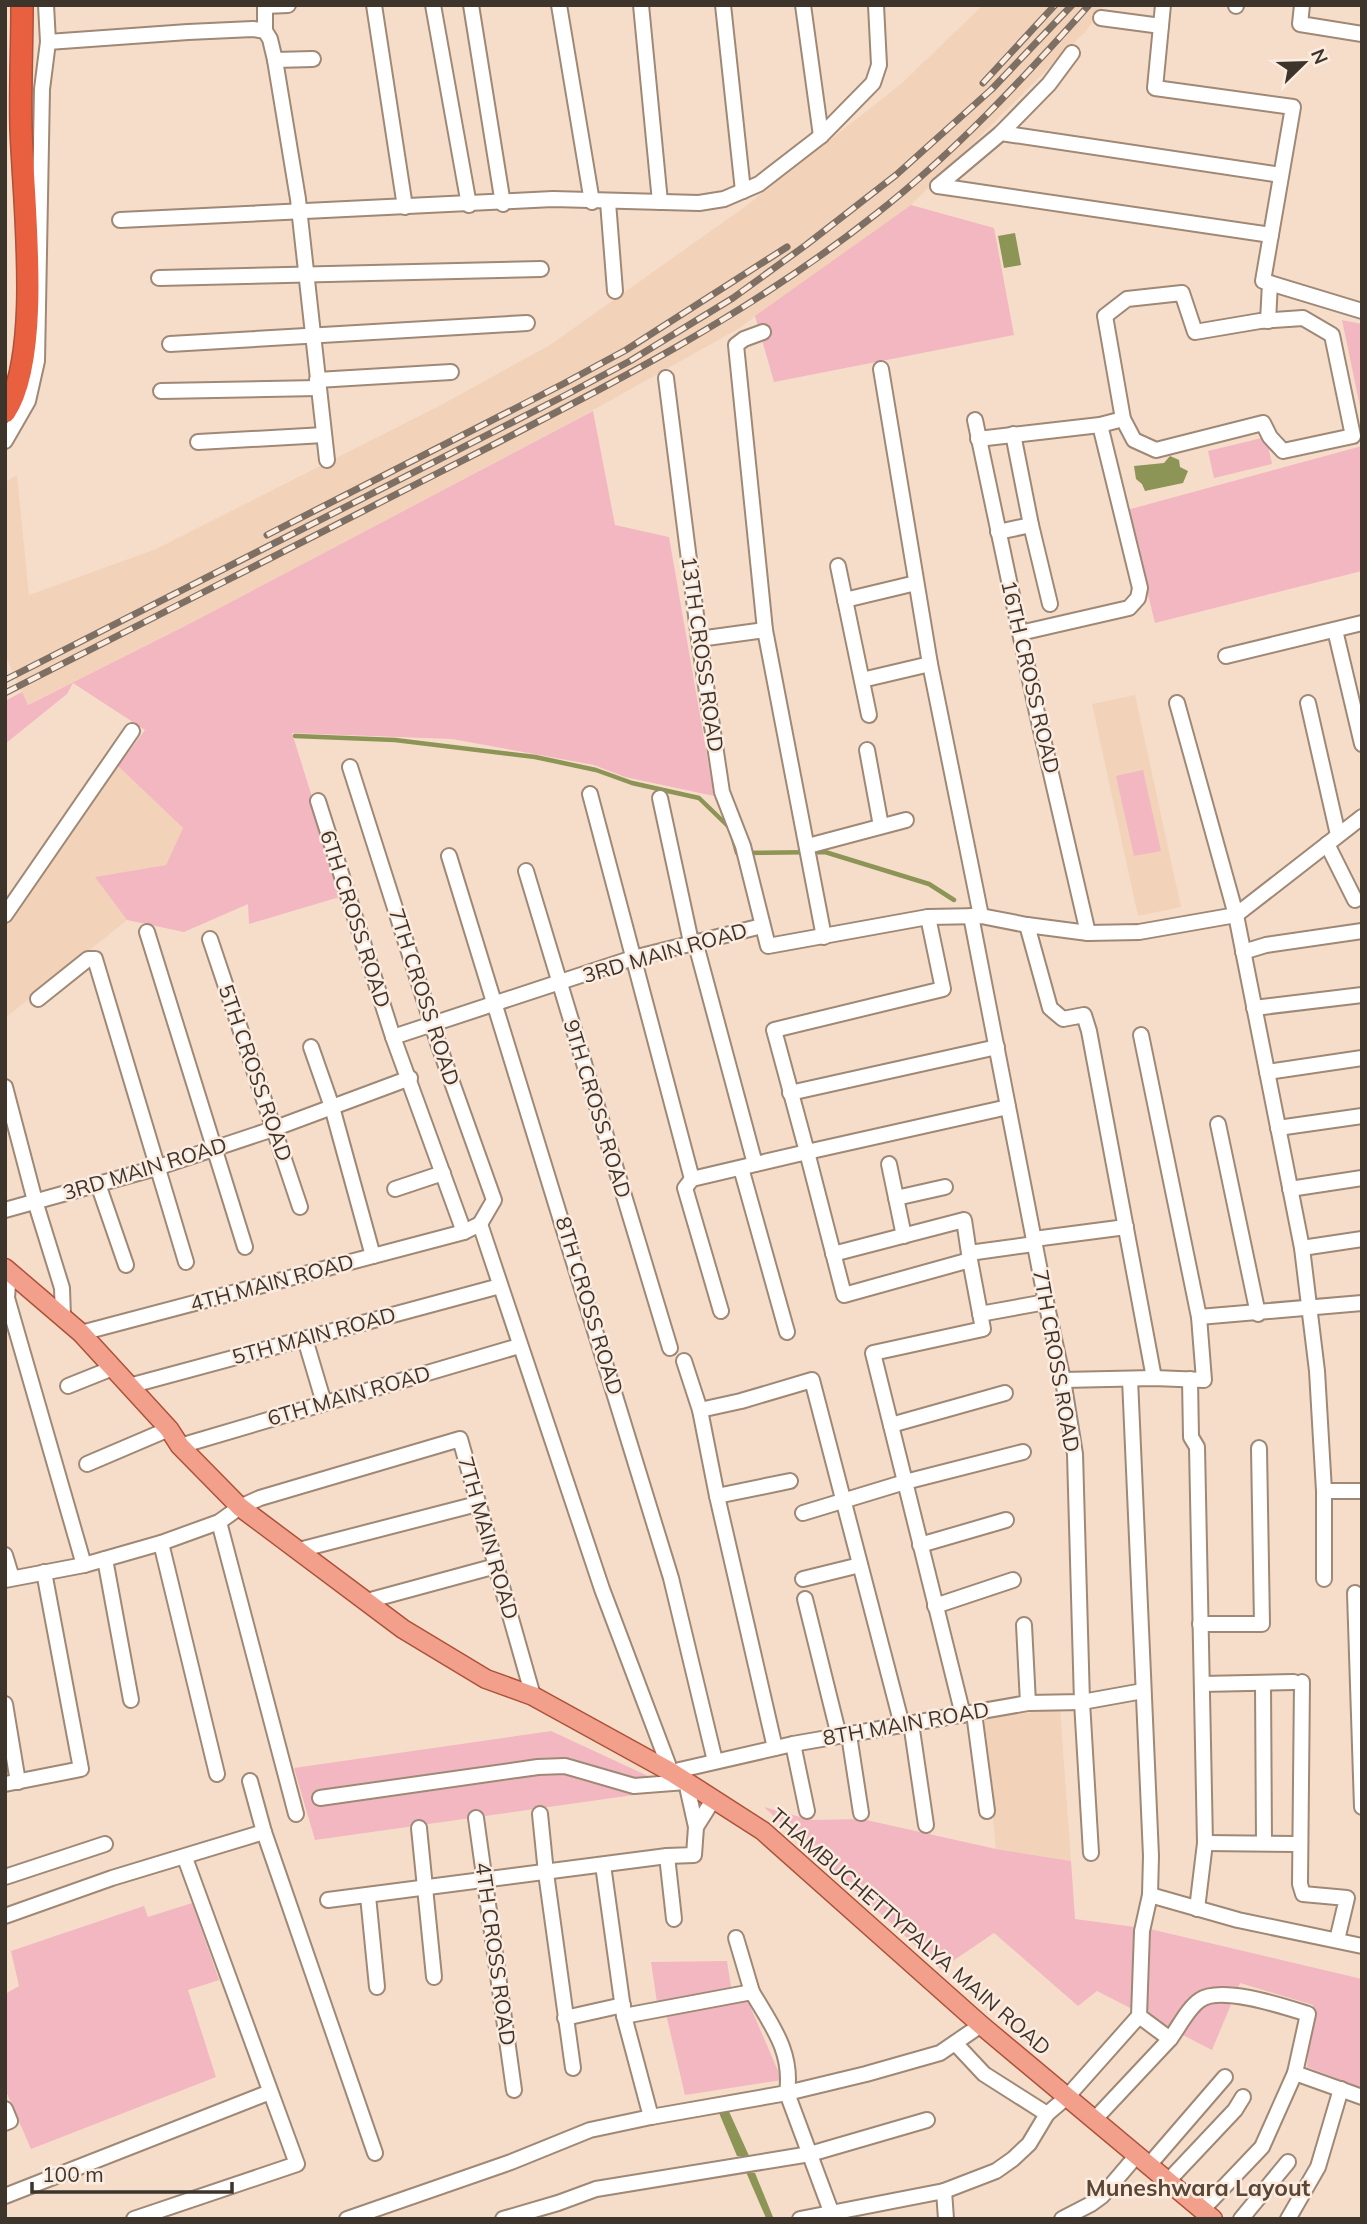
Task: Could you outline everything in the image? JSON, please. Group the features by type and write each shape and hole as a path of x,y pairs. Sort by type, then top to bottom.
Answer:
{"highway":[{"path":"5,412 21,373 27,335 31,125 22,5"}],"main road":[{"name":"THAMBUCHETTYPALYA MAIN ROAD","path":"7,1269 81,1333 169,1429 180,1446 240,1507 403,1629 486,1679 533,1696 678,1777 763,1831 981,2025 1208,2214"}],"street":[{"path":"5,440 28,401 37,361 39,318 31,125 42,89 48,42 46,5"},
{"path":"288,5 265,6 265,31 270,39 275,60 299,210 327,460"},
{"path":"374,5 405,207"},
{"path":"433,5 469,205"},
{"path":"471,5 503,204"},
{"path":"559,5 592,202"},
{"path":"641,5 660,202"},
{"path":"723,5 743,191"},
{"path":"803,5 821,136"},
{"path":"120,220 554,200 699,203 724,199 759,184 821,136 873,83 879,65 876,5"},
{"path":"1163,5 1155,88 1293,107 1263,281 1362,311"},
{"path":"1302,5 1300,24 1362,34"},
{"path":"1101,18 1161,26"},
{"path":"48,42 188,32 253,29 265,31"},
{"path":"1072,53 1049,84 1001,133 938,186 1271,235"},
{"path":"275,60 313,59"},
{"path":"1001,133 1281,175"},
{"path":"608,202 615,291"},
{"path":"159,278 541,269"},
{"path":"1268,321 1270,283"},
{"path":"1182,293 1195,332 1303,318 1332,335 1353,436 1283,451 1270,437 1263,423 1156,450 1134,440 1123,419 1105,316 1128,299 1182,293"},
{"path":"170,344 527,323"},
{"path":"763,332 736,345 765,631 824,937"},
{"name":"7TH CROSS ROAD","path":"881,369 997,1047 1063,1380 1075,1454 1082,1702 1091,1853"},
{"path":"161,391 317,384 451,372"},
{"name":"13TH CROSS ROAD","path":"666,378 699,639 722,792 743,846 762,926"},
{"path":"978,439 1100,425 1123,419"},
{"name":"16TH CROSS ROAD","path":"975,420 1088,933"},
{"path":"1020,633 1129,608 1138,598 1140,588 1100,425"},
{"path":"1013,434 1050,604"},
{"path":"198,442 324,435"},
{"path":"998,532 1031,525"},
{"path":"838,566 869,715"},
{"path":"845,600 916,583"},
{"path":"1226,656 1362,623"},
{"path":"1335,630 1362,744"},
{"path":"699,639 765,631"},
{"path":"862,680 930,664"},
{"path":"1177,703 1236,915 1302,1248 1310,1308 1324,1491 1324,1579"},
{"path":"1308,703 1332,839 1355,900"},
{"path":"5,915 132,731"},
{"path":"867,750 881,827"},
{"name":"7TH CROSS ROAD","path":"350,767 432,1024 494,1200 480,1224"},
{"path":"590,794 692,1179"},
{"path":"660,798 788,1332"},
{"name":"6TH CROSS ROAD","path":"317,801 393,1037"},
{"name":"3RD MAIN ROAD","path":"393,1037 634,958 762,926 768,946 928,917 976,916 1088,933 1139,932 1236,915 1362,817"},
{"path":"809,854 906,820"},
{"name":"8TH CROSS ROAD","path":"449,856 671,1577 715,1760"},
{"name":"9TH CROSS ROAD","path":"526,870 670,1348"},
{"path":"928,917 943,989 774,1030 844,1295 970,1256 1034,1241 1126,1227"},
{"path":"1027,925 1051,1008 1063,1019 1084,1015 1089,1031 1154,1378"},
{"path":"1243,951 1266,945 1362,931"},
{"path":"147,932 245,1247"},
{"name":"5TH CROSS ROAD","path":"210,939 300,1207"},
{"path":"38,999 89,959 94,959 186,1262"},
{"path":"1254,1008 1362,995"},
{"path":"1063,1380 1204,1380 1199,1317 1141,1035"},
{"path":"328,1900 667,1856 694,1855 696,1827 602,1589 480,1224 464,1232 393,1037"},
{"path":"310,1047 332,1107 373,1256"},
{"path":"790,1093 997,1047"},
{"path":"1267,1072 1362,1058"},
{"name":"3RD MAIN ROAD","path":"5,1210 156,1168 273,1129 410,1078"},
{"path":"5,1087 35,1201 62,1288 63,1317"},
{"path":"721,1311 685,1188 692,1179 1008,1107"},
{"path":"1278,1128 1362,1116"},
{"path":"1218,1124 1258,1314"},
{"path":"889,1164 904,1236"},
{"path":"395,1189 443,1173"},
{"path":"1290,1189 1362,1178"},
{"path":"98,1184 126,1265"},
{"path":"897,1199 945,1187"},
{"path":"833,1254 964,1220 983,1329 873,1353 935,1606 968,1714 987,1811"},
{"name":"4TH MAIN ROAD","path":"81,1333 464,1232"},
{"path":"1302,1248 1362,1239"},
{"path":"7,1269 7,1298 84,1564"},
{"name":"5TH MAIN ROAD","path":"129,1386 500,1286"},
{"path":"981,1314 1046,1302"},
{"path":"1199,1317 1362,1303"},
{"path":"305,1339 324,1403"},
{"name":"6TH MAIN ROAD","path":"180,1446 519,1346"},
{"path":"684,1362 700,1410 775,1748"},
{"path":"68,1386 113,1368"},
{"path":"800,2219 944,2191 996,2171 1029,2144 1047,2114 1067,2097 1139,2015 1142,1931 1150,1895 1151,1856 1130,1379"},
{"path":"1190,1379 1191,1437 1197,1447 1205,1843 1197,1909"},
{"path":"700,1410 741,1402 812,1380 860,1565 906,1724 926,1825"},
{"path":"891,1425 1004,1393"},
{"path":"87,1464 169,1429"},
{"name":"7TH MAIN ROAD","path":"240,1507 260,1498 460,1439 533,1696"},
{"path":"1199,1624 1262,1624 1259,1448"},
{"path":"803,1513 905,1482 1023,1452"},
{"path":"717,1496 789,1481"},
{"path":"1324,1491 1362,1491"},
{"path":"299,1550 477,1504"},
{"path":"5,1555 9,1579 84,1564 161,1543 219,1522 240,1507"},
{"path":"920,1545 1006,1520"},
{"path":"219,1522 296,1814"},
{"path":"161,1543 217,1774"},
{"path":"105,1559 131,1700"},
{"path":"803,1579 860,1565"},
{"path":"367,1601 496,1566"},
{"path":"5,1703 11,1783 81,1769 44,1572"},
{"path":"935,1606 1013,1580"},
{"path":"1355,1593 1362,1807"},
{"path":"805,1599 844,1735 861,1813"},
{"path":"1024,1625 1028,1703"},
{"path":"1202,1684 1298,1682 1300,1884 1303,1894 1347,1898 1337,1940"},
{"path":"1263,1683 1264,1843"},
{"name":"8TH MAIN ROAD","path":"320,1798 538,1767 565,1766 634,1786 678,1777 715,1760 793,1744 1028,1703 1082,1702 1143,1692"},
{"path":"793,1744 807,1811"},
{"path":"250,1781 264,1832 375,2153"},
{"path":"696,1827 713,1800"},
{"path":"540,1814 573,2068"},
{"name":"4TH CROSS ROAD","path":"476,1818 514,2090"},
{"path":"419,1828 434,1977"},
{"path":"5,1916 112,1878 264,1832"},
{"path":"1205,1843 1295,1844"},
{"path":"5,1877 105,1844"},
{"path":"667,1856 674,1919"},
{"path":"134,2219 297,2164 185,1857"},
{"path":"603,1865 624,2011 651,2117"},
{"path":"1150,1895 1238,1920 1362,1946"},
{"path":"368,1896 377,1986"},
{"path":"736,1938 752,1992 782,2043 789,2074 787,2093 832,2214"},
{"path":"565,2018 752,1992"},
{"path":"1094,2120 1170,2039 1199,2000 1207,1996 1258,1998 1308,2014 1295,2073 1262,2147 1208,2214"},
{"path":"1139,2015 1170,2039"},
{"path":"347,2219 511,2162 590,2130 787,2093 940,2053 981,2025"},
{"path":"955,2043 984,2074 1047,2114"},
{"path":"1295,2073 1362,2096"},
{"path":"1062,2219 1102,2196 1143,2160 1225,2077"},
{"path":"1287,2219 1318,2167 1340,2089"},
{"path":"5,2196 270,2092"},
{"path":"1168,2181 1235,2110 1243,2096"},
{"path":"5,2109 10,2121 5,2123"},
{"path":"503,2219 596,2189 810,2154 927,2120"},
{"path":"1241,2219 1288,2162"},
{"path":"944,2191 946,2219"}],"shaded area":[{"path":"983,5 1105,5 1086,31 911,205 738,329 579,418 189,624 27,705 5,654 5,482 17,475 29,595 156,549 441,405 550,345 746,206 901,84"},
{"path":"911,205 994,228 1014,335 774,382 755,316"},
{"path":"1015,233 1021,265 1004,268 998,236"},
{"path":"1342,320 1362,324 1362,416"},
{"path":"593,411 615,525 669,537 714,796 625,777 594,765 452,739 292,733 343,896 249,924 248,904 184,932 127,920 95,877 166,865 183,828 118,766 145,730 73,683 67,694 5,744 5,701 22,692 28,705 189,624"},
{"path":"1266,437 1272,464 1214,478 1208,451"},
{"path":"1362,446 1362,571 1155,623 1127,510"},
{"path":"1170,456 1179,460 1180,467 1188,471 1183,483 1145,491 1136,479 1134,466 1164,463"},
{"path":"1135,695 1181,907 1138,916 1092,704"},
{"path":"118,766 183,828 166,865 96,877 127,920 5,1018 5,926"},
{"path":"1143,770 1161,851 1134,856 1116,776"},
{"path":"1060,1708 1071,1861 996,1849 983,1720"},
{"path":"551,1731 676,1789 315,1840 294,1768"},
{"path":"764,1807 811,1820 862,1819 996,1849 1071,1861 1075,1919 1150,1929 1362,1979 1362,2088 1307,2067 1313,2005 1240,1983 1212,2050 1097,1991 1078,2006 994,1933 941,1969"},
{"path":"192,1903 219,1980 188,1990 216,2077 31,2149 5,2089 5,1994 19,1986 11,1951 144,1906 148,1917"},
{"path":"727,1961 731,1987 657,2002 651,1962"},
{"path":"747,1999 782,2080 685,2095 666,2014"},
{"path":"727,2107 750,2158 737,2156 717,2108"},
{"path":"746,2172 755,2173 773,2217 766,2218"}],"waterway":[{"path":"295,736 395,740 535,757 596,770 632,783 699,798 730,828 737,853 825,852 929,884 954,900"}],"railway":[{"path":"983,83 1055,5"},
{"path":"5,680 564,396 630,361 733,298 896,175 992,89 1072,5"},
{"path":"5,693 553,414 664,354 773,288 876,214 933,166 1013,88 1089,5"},
{"path":"267,535 626,350 787,247"}],"district":[{"name":"Muneshwara Layout","path":"1198,2188"}]}
